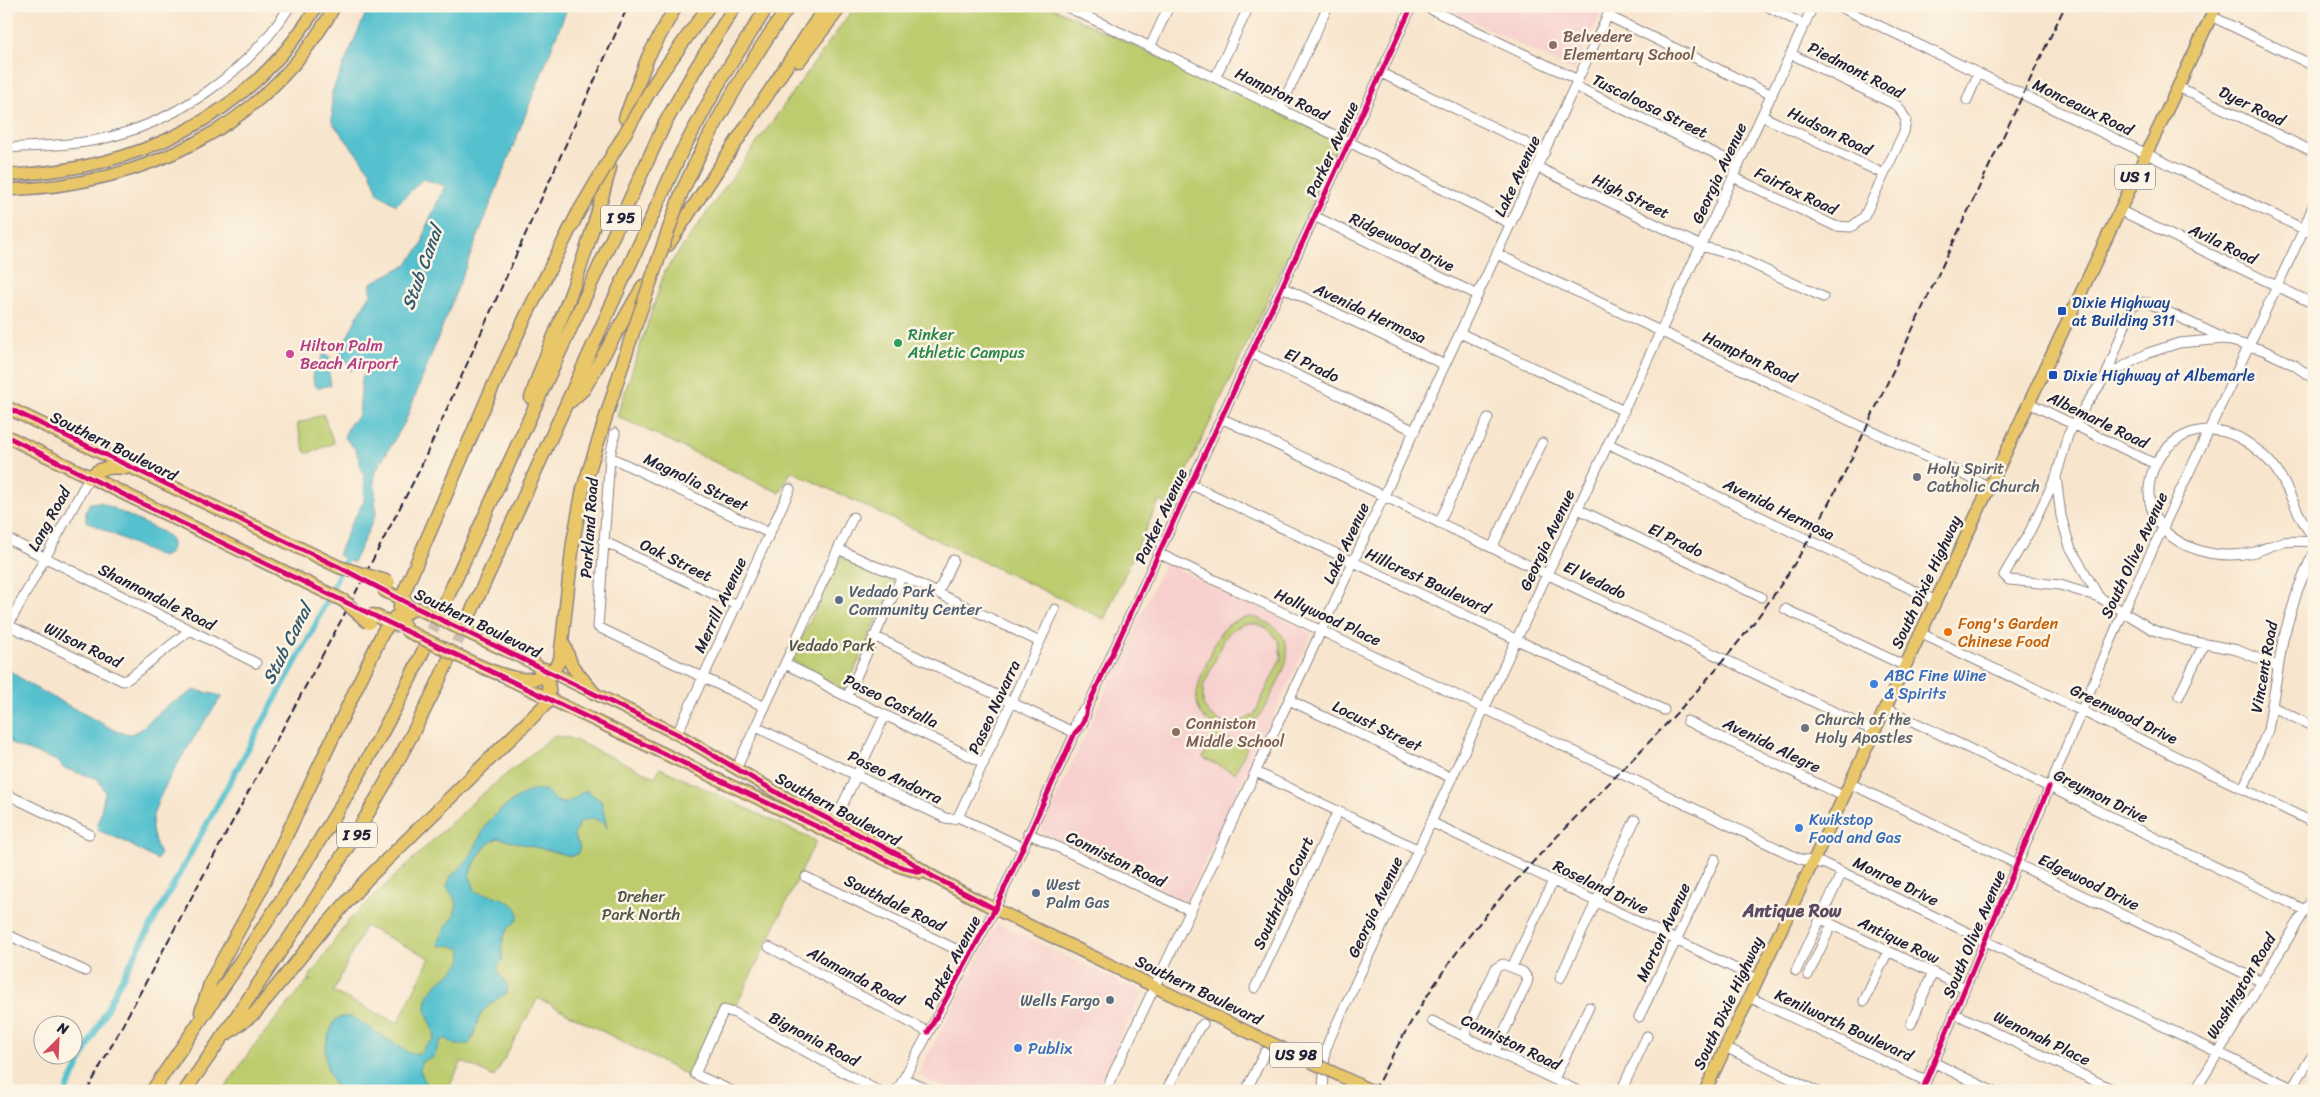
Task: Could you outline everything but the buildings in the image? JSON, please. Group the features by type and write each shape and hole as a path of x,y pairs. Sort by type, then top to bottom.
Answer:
{"highway":[{"path":"625,118 648,58 676,6"},
{"path":"198,1024 212,981 258,895 370,660 394,619 498,374 578,213 657,79 709,6"},
{"name":"I 95","path":"442,609 664,125 704,54 735,6"},
{"name":"I 95","path":"467,621 690,134 734,56 768,6"},
{"path":"503,677 536,678 548,674 560,660 573,542 583,488 630,341 681,194 722,111 789,6"},
{"path":"668,246 826,6"},
{"path":"756,112 779,86 841,6"},
{"path":"520,436 540,366 561,319 590,241 610,168"},
{"path":"565,406 584,389 643,286"},
{"name":"Southern Boulevard","path":"6,407 319,558 387,586 401,599 417,608 534,663 548,674"},
{"path":"6,436 89,478 102,468 133,469"},
{"name":"Southern Boulevard","path":"89,478 344,601 371,619 394,619 407,631 503,677"},
{"path":"387,586 415,569"},
{"path":"394,619 417,608"},
{"path":"370,660 373,636 371,619"},
{"path":"563,641 572,666 594,693"},
{"name":"I 95","path":"152,1091 335,818 381,736 425,647"},
{"name":"I 95","path":"185,1091 320,892 361,828 407,746 450,659"},
{"path":"221,1038 255,1013 352,895 540,712 549,698 548,674"}],"main road":[{"path":"6,175 64,169 112,160 153,146 191,129 232,102 261,77 290,45 317,6"},
{"path":"6,190 70,184 113,176 154,163 199,142 239,116 276,83 312,41 335,6"},
{"name":"South Dixie Highway","path":"1705,1091 2214,11"},
{"name":"Southern Boulevard","path":"548,674 594,693 677,734 834,823 905,858 932,876 995,909 1372,1091"},
{"name":"Southern Boulevard","path":"503,677 901,867 932,876"},
{"path":"702,773 718,775 728,773 736,768"},
{"path":"728,784 733,778 739,777 755,786 765,785"},
{"path":"799,818 834,823"}],"street":[{"path":"6,148 59,145 99,139 138,128 162,117 192,101 232,72 262,43 290,6"},
{"name":"Hampton Road","path":"1065,6 1349,142 1511,224"},
{"path":"1086,16 1090,6"},
{"path":"1150,47 1169,6"},
{"path":"1215,78 1248,6"},
{"path":"1280,109 1328,6"},
{"name":"Parker Avenue","path":"897,1091 995,909 1075,733 1081,728 1087,708 1158,553 1412,6"},
{"name":"Tuscaloosa Street","path":"1424,6 1739,165"},
{"name":"Lake Avenue","path":"1105,1091 1256,772 1612,6"},
{"path":"1767,6 1805,25"},
{"name":"Georgia Avenue","path":"1322,1091 1325,1052 1330,1038 1813,6"},
{"name":"Monceaux Road","path":"1838,6 2314,234"},
{"path":"2214,11 2314,66"},
{"path":"1608,16 1772,95"},
{"name":"Piedmont Road","path":"1791,54 1894,103 1905,116 1905,128 1884,174"},
{"path":"1381,73 1545,152"},
{"path":"1967,100 1978,74"},
{"name":"Dyer Road","path":"2178,87 2314,152"},
{"name":"Hudson Road","path":"1762,116 1884,174"},
{"name":"High Street","path":"1537,167 1701,246 1733,254 1823,297"},
{"name":"Fairfax Road","path":"1733,177 1835,226 1847,228 1855,226 1864,217 1884,174"},
{"name":"South Olive Avenue","path":"1922,1091 2123,612 2304,229 2314,203"},
{"name":"Avila Road","path":"2119,210 2314,304"},
{"name":"Ridgewood Drive","path":"1314,216 1478,295"},
{"name":"Hampton Road","path":"1497,254 1990,486"},
{"name":"Avenida Hermosa","path":"1282,287 1445,365"},
{"path":"2277,666 2237,650 2185,640 2153,630 2099,597 2060,585 2009,580 2004,575 2030,531 2056,477 2074,425 2106,376 2132,306 2140,302 2149,303 2224,339 2277,356 2314,379"},
{"path":"1460,332 1624,411"},
{"path":"2106,376 2135,358 2163,347 2195,341 2224,339"},
{"name":"El Prado","path":"1251,353 1415,431"},
{"name":"Albemarle Road","path":"2029,403 2155,464"},
{"name":"El Vedado","path":"1221,418 1874,731"},
{"path":"1439,523 1488,418"},
{"path":"2314,538 2300,519 2285,484 2267,458 2246,441 2233,435 2210,429 2192,433 2175,441 2162,453 2155,464 2149,482 2150,500 2155,518 2163,529 2179,542 2200,551 2226,554 2255,552 2283,542 2314,542"},
{"name":"Parkland Road","path":"615,433 610,457 598,626 703,677"},
{"path":"1492,548 1542,443"},
{"name":"Avenida Hermosa","path":"1608,444 1936,601"},
{"name":"Magnolia Street","path":"610,457 769,533"},
{"path":"2056,477 2061,516 2067,540 2077,562 2099,597"},
{"name":"Lang Road","path":"7,627 89,478"},
{"name":"Hillcrest Boulevard","path":"1190,484 1517,640"},
{"name":"Merrill Avenue","path":"677,734 790,489"},
{"name":"El Prado","path":"1578,509 1761,597"},
{"path":"736,768 853,517"},
{"name":"Shannondale Road","path":"6,538 256,663"},
{"name":"Oak Street","path":"603,541 736,605"},
{"path":"838,548 875,566 902,576 1040,642"},
{"name":"Vincent Road","path":"2243,789 2264,743 2272,706 2277,666 2290,613 2314,551"},
{"name":"Hollywood Place","path":"1158,553 1485,707"},
{"path":"938,593 953,560"},
{"path":"846,697 902,576"},
{"name":"Paseo Navarra","path":"958,817 1055,609"},
{"path":"1786,609 1905,666"},
{"name":"Wilson Road","path":"7,627 123,681 190,630"},
{"name":"Greenwood Drive","path":"1920,633 2314,823"},
{"path":"874,636 1075,733"},
{"path":"1517,640 1664,710"},
{"path":"2179,696 2204,644"},
{"name":"Paseo Castalla","path":"785,664 846,697 984,763"},
{"path":"703,677 765,707"},
{"name":"Locust Street","path":"1289,700 1452,778"},
{"path":"2272,706 2314,727"},
{"name":"Monroe Drive","path":"1485,707 1800,859 1825,864 1842,872 2291,1090"},
{"name":"Greymon Drive","path":"1885,708 2305,910"},
{"path":"834,823 885,715"},
{"name":"Avenida Alegre","path":"1687,721 1843,796"},
{"name":"Paseo Andorra","path":"756,727 945,818 953,819 958,817 1022,847"},
{"path":"1256,772 1419,850"},
{"name":"Edgewood Drive","path":"1849,783 2262,982"},
{"path":"6,794 89,834"},
{"name":"Southridge Court","path":"1255,988 1338,811"},
{"path":"1560,978 1635,820"},
{"name":"Roseland Drive","path":"1431,822 1757,979"},
{"name":"Conniston Road","path":"1028,833 1191,911"},
{"name":"Morton Avenue","path":"1640,1018 1714,858"},
{"path":"1796,971 1842,872"},
{"name":"Southdale Road","path":"806,878 970,956"},
{"path":"1512,968 1553,881"},
{"name":"Washington Road","path":"2195,1091 2314,896"},
{"name":"Antique Row","path":"1821,919 1965,988"},
{"path":"1808,975 1832,924"},
{"path":"6,934 86,971"},
{"name":"Alamanda Road","path":"769,947 928,1032"},
{"path":"1864,1001 1888,951"},
{"path":"1464,1036 1496,968 1504,964 1526,975 1527,983 1495,1051"},
{"path":"1911,1024 1933,972"},
{"name":"Kenilworth Boulevard","path":"1749,997 1926,1081"},
{"path":"1554,1080 1589,1007"},
{"name":"Bignonia Road","path":"732,1091 695,1074 724,1010 735,1013 878,1091"},
{"name":"Wenonah Place","path":"1954,1013 2116,1091"},
{"name":"Conniston Road","path":"1432,1021 1578,1091"},
{"path":"1166,1091 1199,1028 1203,1024"},
{"path":"1621,1091 1647,1036"},
{"path":"1725,1047 1816,1091"},
{"path":"1246,1091 1265,1052"},
{"path":"2291,1090 2314,1053"},
{"path":"1933,1062 1992,1091"},
{"path":"904,1078 930,1091"}],"shaded area":[{"name":"Belvedere Elementary School","path":"1441,6 1604,6 1574,71"},
{"name":"Conniston Middle School","path":"1165,563 1312,633 1186,901 1041,831"},
{"path":"998,923 1142,993 1095,1091 951,1091 917,1075"}],"green space":[{"name":"Rinker Athletic Campus","path":"855,6 964,6 977,11 981,6 1049,6 1336,140 1338,148 1171,506 1159,501 1104,619 791,471 780,493 617,416 665,271"},
{"path":"323,414 334,443 308,453 305,452 297,424"},
{"name":"Vedado Park","path":"842,555 896,578 846,689 843,691 791,660"},
{"path":"1251,617 1267,622 1284,638 1287,653 1286,662 1269,700 1257,719 1241,730 1221,729 1202,715 1198,707 1197,690 1221,633 1232,622","holes":["1244,624 1257,624 1267,628 1279,642 1281,658 1254,715 1236,724 1227,724 1209,714 1203,705 1203,687 1225,638 1232,630"]},
{"path":"1215,732 1247,748 1235,773 1203,758"},
{"name":"Dreher Park North","path":"553,736 570,738 655,777 660,768 816,841 736,1006 726,1006 689,1076 538,998 494,1077 462,1061 447,1091 223,1091 252,1048 308,980 311,981 308,979 348,921 475,800","holes":["365,926 430,958 398,1023 333,992"]}],"water":[{"path":"369,6 568,6 405,422 374,474 376,514 353,563 338,555 350,526 364,501 365,479 356,450 344,437 350,424 359,415 362,377 370,372 367,366 350,370 345,358 339,359 339,354 359,313 371,294 371,283 406,265 422,245 426,227 445,186 423,179 396,205 378,193 370,171 332,122 332,92"},
{"path":"323,354 330,357 327,363 331,385 318,388 314,385 312,368 314,362 321,361"},
{"path":"100,502 164,533 172,542 170,553 163,557 152,553 86,521 86,510 90,503"},
{"path":"6,668 30,685 118,732 131,734 140,730 170,703 195,690 222,696 181,758 155,809 152,831 160,855 157,860 122,840 97,830 105,792 98,779 63,768 58,761 13,745 7,736 9,693 6,685"},
{"path":"533,790 545,790 554,799 562,803 577,797 583,791 587,791 601,801 607,828 604,823 592,818 579,823 574,836 579,849 577,854 571,856 498,838 488,844 477,859 469,875 476,892 510,902 518,912 517,920 504,936 503,959 498,966 499,974 508,986 506,994 484,1010 469,1044 456,1045 446,1039 441,1040 434,1057 421,1062 420,1069 428,1091 337,1091 328,1071 325,1056 327,1040 335,1020 342,1017 352,1017 411,1054 421,1053 425,1046 434,1040 426,1002 433,989 456,968 462,957 461,950 458,948 440,946 438,944 444,930 454,916 457,903 447,887 452,875 468,859 490,820 508,804"}],"waterway":[{"name":"Stub Canal","path":"66,1091 119,984 311,634 349,552"}],"tunnel":[{"path":"425,647 442,609"},
{"path":"449,659 467,621"}],"railway":[{"path":"87,1091 344,615 418,473 628,6"},
{"path":"1374,1091 1398,1045 1425,1000 1454,956 1486,915 1520,876 1700,687 1734,647 1786,577 1823,515 1855,451 2065,6"}],"cycle path":[{"path":"928,1032 995,909 1075,733 1084,722 1087,708 1412,6"},
{"path":"6,407 339,567 417,608 677,734 783,796 905,858 932,876 995,909"},
{"path":"6,436 229,546 901,867 920,872"},
{"path":"1922,1091 2049,787"}],"place":[{"name":"Belvedere Elementary School","path":"1553,45"},
{"name":"Dixie Highway at Building 311","path":"2062,311"},
{"name":"Rinker Athletic Campus","path":"898,343"},
{"name":"Hilton Palm Beach Airport","path":"290,354"},
{"name":"Dixie Highway at Albemarle","path":"2053,375"},
{"name":"Holy Spirit Catholic Church","path":"1917,477"},
{"name":"Vedado Park Community Center","path":"839,600"},
{"name":"Fong's Garden Chinese Food","path":"1948,632"},
{"name":"ABC Fine Wine & Spirits","path":"1874,684"},
{"name":"Church of the Holy Apostles","path":"1805,728"},
{"name":"Conniston Middle School","path":"1176,732"},
{"name":"Kwikstop Food and Gas","path":"1799,828"},
{"name":"West Palm Gas","path":"1036,893"},
{"name":"Wells Fargo","path":"1110,1000"},
{"name":"Publix","path":"1018,1048"}],"district":[{"name":"Antique Row","path":"1792,911"}]}
